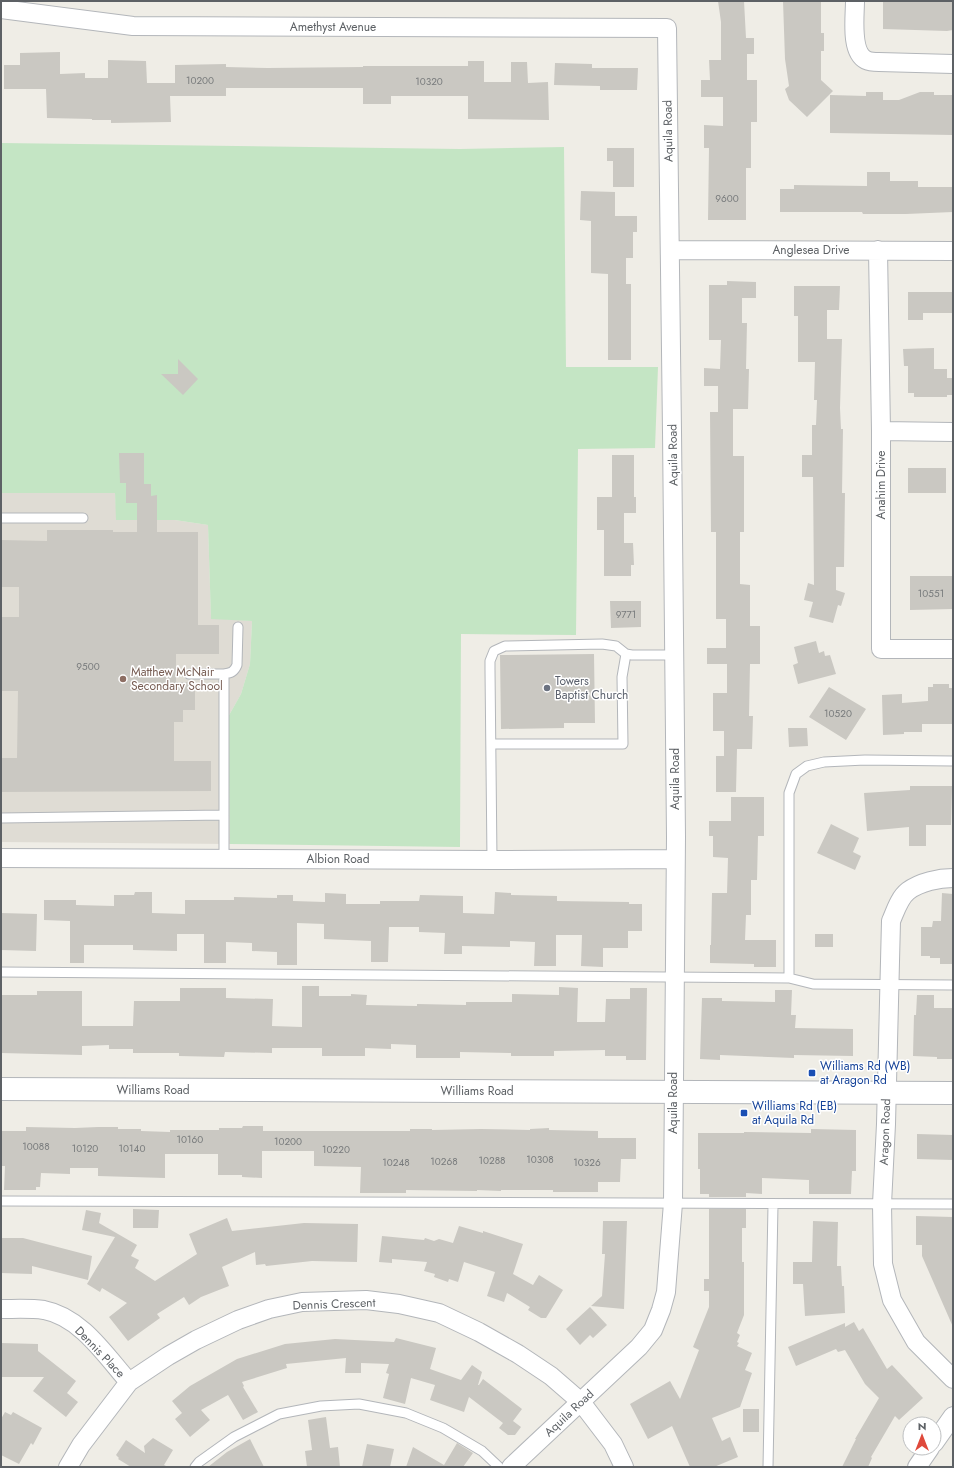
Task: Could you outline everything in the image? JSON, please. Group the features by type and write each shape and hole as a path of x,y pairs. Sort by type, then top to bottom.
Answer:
{"street":[{"path":"855,1 854,37 857,50 862,58 868,61 879,62 953,64"},
{"name":"Amethyst Avenue","path":"1,9 26,6 104,23 152,26 667,28"},
{"name":"Aquila Road","path":"511,1467 639,1347 653,1330 666,1292 673,1203 676,859 675,655 667,28"},
{"name":"Anglesea Drive","path":"670,250 953,251"},
{"name":"Anahim Drive","path":"878,250 881,432 881,649 953,649"},
{"path":"881,432 953,432"},
{"name":"Albion Road","path":"1,858 492,860 676,859"},
{"name":"Aragon Road","path":"953,878 944,878 907,891 898,905 891,921 887,1093 882,1204 883,1264 892,1300 916,1342 953,1379"},
{"name":"Williams Road","path":"1,1089 953,1093"},
{"name":"Dennis Crescent","path":"68,1467 81,1444 129,1382 168,1356 196,1340 238,1320 269,1309 302,1302 366,1300 399,1304 439,1314 479,1332 518,1354 551,1376 581,1402 613,1444 624,1467"},
{"name":"Dennis Place","path":"1,1309 28,1309 45,1311 59,1316 86,1334 129,1382"},
{"path":"942,1432 953,1416"},
{"path":"917,1467 925,1456"}],"lane":[{"path":"1,518 83,518"},
{"path":"189,674 224,674 235,670 237,665 238,627"},
{"path":"492,860 490,661 494,652 505,646 602,644 616,646 626,654 675,655"},
{"path":"491,744 623,744 622,677 626,654"},
{"path":"224,674 224,858"},
{"path":"789,978 789,793 796,774 807,766 824,762 865,760 953,761"},
{"path":"1,818 224,816"},
{"path":"1,972 789,978 813,984 953,985"},
{"path":"1,1201 673,1203 774,1205 953,1204"},
{"path":"768,1467 774,1205"},
{"path":"195,1467 199,1462 234,1438 278,1414 321,1406 359,1404 406,1413 443,1428 482,1451 499,1467"}],"shaded area":[{"name":"Matthew McNair Secondary School","path":"1,493 115,493 117,520 175,520 208,525 211,618 252,621 250,664 241,694 228,717 230,844 1,842"}],"green space":[{"path":"1,143 460,149 564,147 566,367 658,367 655,448 578,449 576,635 461,634 460,847 230,844 228,717 241,694 250,664 252,621 211,619 208,525 175,520 116,520 115,493 1,493"}],"building":[{"path":"718,1 744,1 746,38 754,38 754,54 747,54 747,80 757,80 757,122 751,122 751,168 746,168 746,220 708,220 709,148 704,148 704,125 723,126 723,97 701,97 701,80 710,80 709,60 721,60 721,22"},
{"path":"783,1 821,1 821,33 824,33 824,51 821,51 821,80 833,91 807,117 789,100 785,89 789,86 785,59"},
{"path":"883,1 953,1 953,30 883,29"},
{"path":"60,52 60,74 85,73 85,78 108,78 108,60 146,61 147,83 175,83 175,65 226,64 226,67 268,68 468,66 468,61 484,61 484,82 511,82 511,62 527,62 528,83 548,82 549,120 468,119 468,96 391,96 391,104 363,104 363,88 226,88 226,96 170,96 171,122 111,123 111,120 47,118 46,89 4,89 4,65 20,65 20,53"},
{"path":"555,63 592,64 592,68 638,68 637,90 600,90 600,86 554,85"},
{"path":"866,92 883,92 883,100 899,100 920,92 934,92 934,95 953,95 953,135 830,133 830,95 866,96"},
{"path":"607,148 634,148 634,187 613,187 613,161 607,161"},
{"path":"867,172 890,172 890,181 918,181 918,187 953,187 953,212 863,214 862,212 780,212 780,189 794,189 794,185 867,186"},
{"path":"581,191 615,192 615,216 637,216 637,232 633,232 633,258 626,258 626,284 631,284 631,360 608,360 608,274 591,273 591,221 580,220"},
{"path":"727,281 756,282 756,298 742,298 742,323 747,323 746,369 749,369 748,409 733,409 733,456 744,456 744,532 740,532 740,584 750,585 750,626 760,626 760,664 750,664 749,716 753,716 752,749 737,749 736,792 716,792 716,756 724,756 724,731 713,731 713,693 727,693 727,664 707,664 707,648 726,648 726,619 716,619 716,532 711,532 710,412 718,412 718,386 704,386 704,368 720,369 721,340 709,340 709,285 727,285"},
{"path":"794,286 840,286 839,310 827,310 827,339 842,339 840,408 841,429 843,429 842,493 845,493 844,567 836,567 836,590 845,593 841,606 838,605 833,623 809,617 813,602 804,600 808,583 814,585 813,477 802,477 802,455 812,455 812,425 816,425 817,400 814,400 815,362 798,362 798,316 794,316"},
{"path":"908,292 953,292 953,313 923,313 923,320 908,320"},
{"path":"934,348 934,369 947,369 947,378 953,378 953,395 947,395 947,397 914,397 914,393 908,393 908,366 904,366 903,349"},
{"path":"178,359 198,379 183,395 161,374 178,374"},
{"name":"Matthew McNair Secondary School","path":"119,453 144,453 144,484 151,484 151,496 157,495 157,532 198,532 198,625 219,625 219,654 176,654 176,682 195,682 195,710 183,710 183,722 174,722 174,761 211,761 211,791 1,792 1,758 17,758 18,691 1,691 1,617 19,617 19,587 1,587 1,540 47,541 47,530 113,530 113,532 137,532 137,503 126,503 126,483 120,483"},
{"path":"612,455 634,455 634,497 636,497 636,513 624,513 624,543 633,543 634,565 631,565 631,576 604,576 604,530 597,530 597,497 612,497"},
{"path":"908,468 946,468 946,493 908,493"},
{"path":"910,576 953,576 953,609 910,610"},
{"path":"610,601 641,601 641,627 611,628"},
{"path":"816,641 819,653 824,651 825,656 830,655 836,674 798,684 793,665 798,663 794,647"},
{"name":"Towers Baptist Church","path":"594,654 595,723 564,723 564,728 501,729 500,655"},
{"path":"933,684 949,684 949,688 953,688 953,724 922,724 922,732 904,732 904,734 883,735 882,695 902,694 902,703 928,701 928,687 933,687"},
{"path":"829,687 866,709 846,740 809,717"},
{"path":"788,728 807,728 808,746 789,747"},
{"path":"910,786 952,786 951,825 926,825 926,846 909,846 909,827 867,831 864,793 910,790"},
{"path":"731,797 764,797 764,836 758,836 757,880 751,880 751,915 746,915 745,940 776,940 776,967 754,967 754,964 710,963 712,893 727,893 728,858 713,857 713,836 709,836 709,821 731,821"},
{"path":"831,824 859,838 853,852 861,856 855,870 817,853"},
{"path":"135,892 152,892 152,913 185,914 185,900 234,900 234,897 277,898 277,895 293,895 293,901 325,902 325,893 346,894 346,904 380,904 380,901 419,901 420,895 463,896 463,913 494,914 495,892 511,893 511,895 557,896 557,901 629,902 629,904 642,904 642,931 628,931 628,948 603,948 603,967 581,966 582,935 556,935 556,966 534,966 535,942 510,941 510,947 462,946 462,954 444,954 445,933 419,932 419,927 389,927 388,962 371,962 371,941 324,939 324,924 297,923 297,965 277,965 277,952 252,951 252,943 226,942 226,963 204,963 204,934 177,934 177,951 133,950 133,945 84,945 84,963 70,963 70,921 44,920 44,900 76,900 76,905 114,906 114,895 134,895"},
{"path":"942,893 953,894 953,964 940,964 940,958 921,956 921,927 932,927 933,921 941,921"},
{"path":"1,913 37,914 36,951 1,950"},
{"path":"815,934 833,934 833,947 815,947"},
{"path":"302,986 319,986 319,996 351,996 351,994 367,995 366,1005 417,1006 417,1004 466,1005 466,1002 512,1002 512,994 559,995 559,987 578,988 577,1022 605,1022 606,999 630,999 630,988 647,988 646,1060 626,1060 626,1056 605,1056 605,1050 554,1051 554,1056 511,1056 511,1053 460,1052 460,1058 416,1058 416,1045 391,1044 391,1049 365,1048 365,1056 322,1056 322,1048 272,1048 272,1053 225,1052 224,1057 179,1056 179,1053 133,1053 133,1049 109,1049 109,1045 82,1046 82,1055 1,1053 1,995 37,995 37,991 82,991 82,1026 133,1026 134,1001 180,1001 180,988 226,988 226,998 273,999 272,1026 302,1027"},
{"path":"775,990 792,990 791,1015 796,1015 795,1028 853,1029 853,1056 794,1055 794,1058 720,1055 720,1060 700,1059 702,998 722,998 722,1001 775,1002"},
{"path":"917,995 934,995 934,1008 953,1008 953,1059 913,1056 914,1015 916,1015"},
{"path":"243,1126 263,1126 263,1131 410,1131 410,1129 530,1130 549,1128 549,1130 598,1131 598,1138 636,1138 636,1159 621,1159 620,1182 598,1182 598,1192 553,1192 553,1190 406,1190 406,1193 360,1193 361,1167 314,1166 314,1151 262,1151 262,1178 242,1177 242,1175 218,1175 218,1154 165,1154 165,1178 98,1176 98,1168 70,1168 70,1174 41,1173 40,1187 36,1187 36,1190 4,1190 5,1166 2,1166 2,1131 26,1131 26,1127 118,1127 118,1129 141,1129 141,1131 170,1132 170,1130 219,1130 219,1128 242,1128"},
{"path":"811,1129 856,1130 856,1171 852,1171 851,1194 809,1194 809,1180 762,1178 762,1194 746,1193 746,1197 709,1197 709,1194 700,1194 698,1133 811,1133"},
{"path":"917,1134 953,1135 953,1160 917,1159"},
{"path":"133,1209 159,1210 158,1228 133,1228"},
{"path":"709,1209 746,1209 746,1228 742,1228 742,1262 744,1262 744,1315 737,1333 740,1335 737,1346 752,1353 745,1370 752,1373 740,1407 712,1418 722,1441 730,1437 738,1457 714,1467 690,1467 672,1426 648,1439 630,1404 670,1381 680,1399 699,1350 693,1347 709,1307 709,1291 704,1291 704,1279 709,1279"},
{"path":"86,1210 101,1213 99,1223 137,1245 131,1256 139,1260 135,1268 155,1281 197,1254 189,1234 227,1218 232,1231 304,1223 358,1224 357,1262 312,1261 266,1266 265,1264 256,1265 255,1252 222,1267 229,1286 201,1297 189,1305 184,1297 157,1314 160,1318 128,1341 109,1317 127,1303 102,1288 100,1292 87,1284 115,1237 82,1230"},
{"path":"916,1216 953,1217 953,1327 922,1256 922,1245 916,1245"},
{"path":"603,1221 627,1221 624,1309 591,1306 602,1296 605,1254 602,1254"},
{"path":"813,1221 838,1222 837,1266 841,1266 842,1286 844,1286 845,1313 805,1316 803,1284 793,1284 793,1262 812,1262"},
{"path":"459,1226 483,1233 483,1231 523,1244 513,1274 533,1285 539,1275 563,1290 546,1318 541,1318 528,1310 530,1307 507,1293 504,1302 487,1296 495,1272 464,1262 458,1282 449,1279 448,1282 434,1277 435,1274 424,1271 427,1262 392,1259 392,1263 379,1262 382,1236 424,1240 425,1238 434,1241 439,1239 453,1243"},
{"path":"1,1238 23,1238 92,1256 88,1280 32,1266 32,1274 1,1273"},
{"path":"590,1307 607,1325 593,1338 590,1335 580,1345 566,1329"},
{"path":"854,1322 859,1331 863,1328 887,1369 892,1365 923,1398 899,1420 895,1416 871,1457 872,1458 868,1467 842,1467 855,1439 879,1398 865,1384 845,1350 838,1352 836,1349 796,1366 788,1347 845,1323 845,1327"},
{"path":"396,1338 436,1348 430,1369 461,1380 472,1365 482,1372 478,1385 483,1379 522,1409 513,1421 521,1427 515,1435 508,1435 499,1428 503,1423 469,1397 464,1412 430,1400 435,1385 411,1378 405,1404 383,1398 389,1374 386,1373 389,1364 361,1363 361,1373 345,1373 346,1358 286,1364 287,1368 242,1382 243,1387 258,1412 243,1420 228,1395 201,1410 210,1420 190,1437 175,1419 182,1413 172,1401 190,1386 237,1359 285,1344 335,1339 394,1342"},
{"path":"1,1343 38,1344 38,1351 76,1381 67,1393 78,1402 66,1417 33,1391 44,1377 1,1377"},
{"path":"743,1409 759,1409 759,1432 743,1432"},
{"path":"5,1412 11,1415 13,1412 42,1428 33,1445 31,1443 19,1464 1,1455 1,1419"},
{"path":"326,1417 330,1448 338,1447 340,1467 307,1467 305,1451 312,1450 308,1420"},
{"path":"153,1438 173,1450 164,1465 168,1467 131,1467 118,1459 119,1458 116,1455 126,1440 145,1453 144,1446"},
{"path":"250,1439 264,1467 208,1467 227,1452"},
{"path":"457,1443 473,1453 463,1467 406,1467 413,1447 444,1465"},
{"path":"367,1444 394,1449 390,1467 362,1467"}],"place":[{"name":"Matthew McNair Secondary School","path":"123,679"},
{"name":"Towers Baptist Church","path":"547,688"},
{"name":"Williams Rd (WB) at Aragon Rd","path":"812,1073"},
{"name":"Williams Rd (EB) at Aquila Rd","path":"744,1113"}]}
